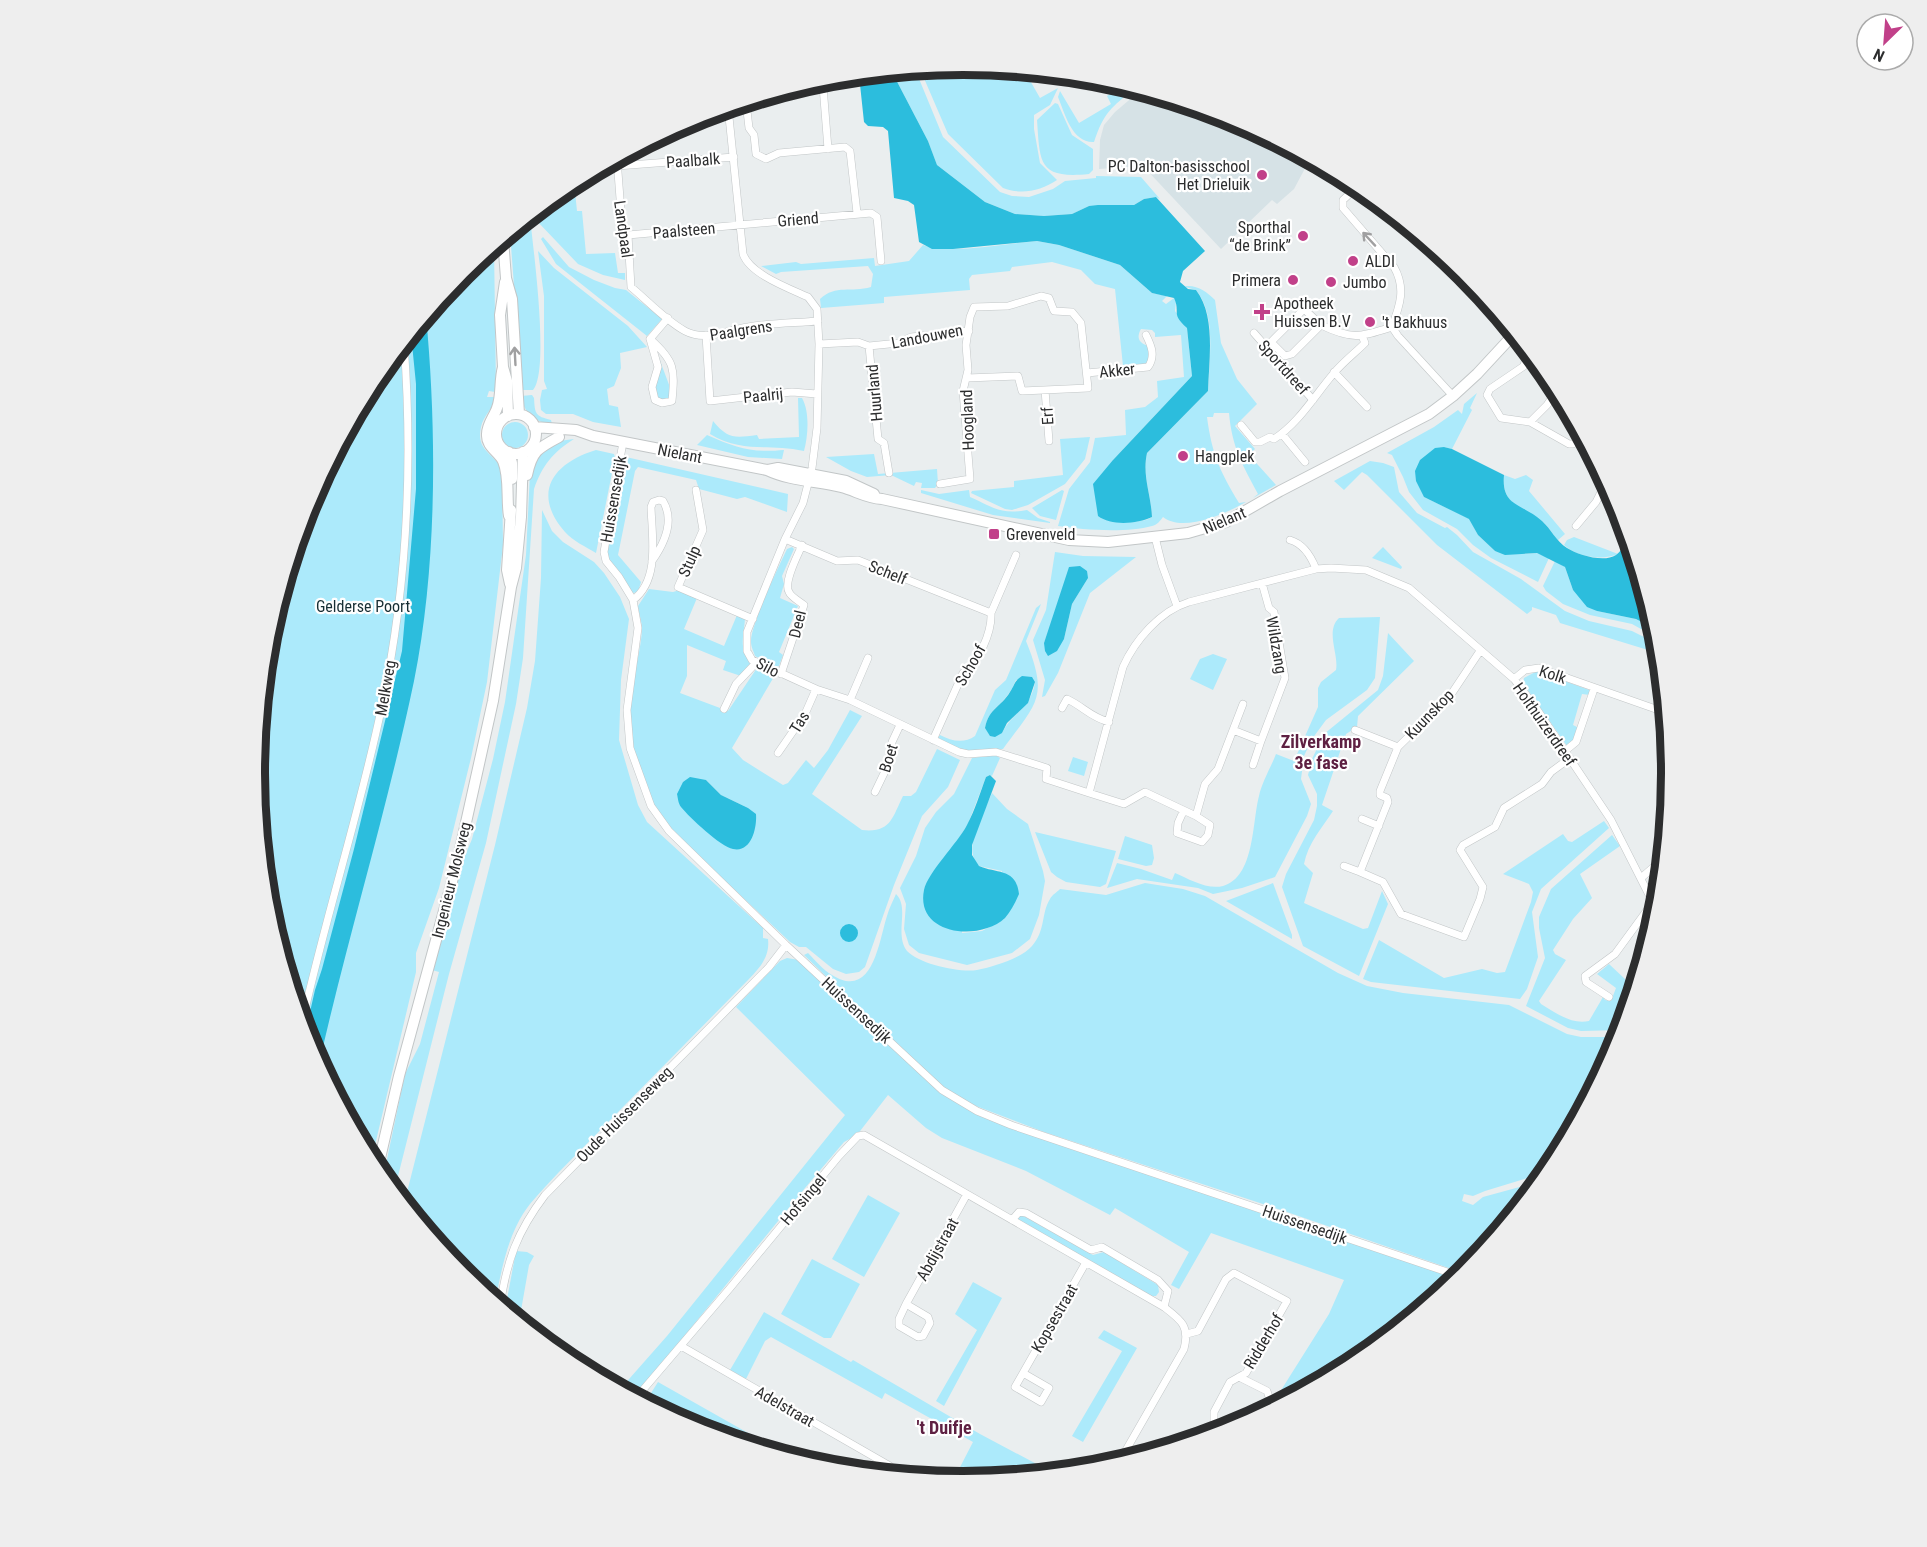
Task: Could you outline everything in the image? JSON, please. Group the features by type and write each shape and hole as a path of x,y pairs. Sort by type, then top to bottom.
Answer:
{"main road":[{"path":"504,247 506,278 512,299 519,414"},
{"path":"506,278 500,315 503,367 507,381 507,416"},
{"name":"Nielant","path":"535,433 576,430 593,436 767,470 778,468 810,478 846,481 882,499 1069,540 1108,542 1188,534 1226,522 1280,491 1429,414 1481,370 1510,338"},
{"path":"503,367 499,379 497,409 489,422 486,436 491,448 502,459 506,474 509,516"},
{"path":"519,414 528,418 535,433 528,449 523,452 508,452 499,444 496,437 498,424 507,416 519,414"},
{"name":"Nielant","path":"535,433 593,436"},
{"path":"521,517 525,507 530,460 539,447 559,436"},
{"name":"Ingenieur Molsweg","path":"508,452 512,474 512,506 509,516 507,570 511,587"},
{"name":"Ingenieur Molsweg","path":"380,1157 399,1076 457,863 494,701 511,587 516,568 521,517 523,452"}],"street":[{"path":"823,89 828,149"},
{"path":"747,110 756,154 766,159 779,153 845,147 850,151 857,213 871,213 876,218 881,261"},
{"path":"729,116 742,254 746,262 754,269 808,297 815,304 819,344 817,428 810,478"},
{"name":"Paalbalk","path":"628,162 734,158"},
{"name":"Landpaal","path":"617,167 622,225 625,234 628,235 630,287 668,318"},
{"path":"1351,192 1343,200 1343,208 1400,276 1402,286 1400,300 1392,327"},
{"name":"Griend","path":"740,225 857,213"},
{"name":"Paalsteen","path":"628,235 740,225"},
{"name":"Landouwen","path":"819,344 858,342 869,346 899,343 911,337 969,331 970,317 974,307 1008,306 1041,296 1049,298 1054,311 1072,312 1081,323 1088,388 1046,390"},
{"path":"1321,326 1292,354 1285,356 1270,342 1304,309 1321,326 1342,335 1362,336 1392,327"},
{"path":"650,339 668,318"},
{"name":"Paalgrens","path":"668,318 684,330 700,336 747,327 818,321"},
{"path":"1392,327 1453,396"},
{"name":"Hoogland","path":"940,484 970,479 963,391 967,378 966,345 969,331"},
{"name":"Sportdreef","path":"1254,333 1313,400"},
{"name":"Paalrij","path":"706,335 710,401 792,392 817,394"},
{"name":"Akker","path":"1087,373 1148,366 1152,361 1152,347 1146,335"},
{"name":"Sportdreef","path":"1282,434 1313,400 1334,372 1365,343 1362,336"},
{"path":"650,339 667,354 675,376 672,400 662,403 655,400 652,387 657,367 650,339"},
{"name":"Huurland","path":"869,346 878,439 884,443 889,473"},
{"name":"Melkweg","path":"306,1008 382,708 399,604 407,509 408,452 404,355"},
{"path":"1526,359 1524,366 1490,388 1487,394 1501,418 1530,422 1569,444 1577,441"},
{"name":"Sportdreef","path":"1334,372 1367,407"},
{"path":"967,378 1018,376 1022,391 1046,390"},
{"name":"Erf","path":"1046,390 1049,441"},
{"path":"1530,422 1552,398"},
{"path":"1240,425 1255,442 1270,437 1274,439 1282,434 1305,462"},
{"name":"Huissensedijk","path":"624,442 604,552 606,561 633,600 638,628 627,710 630,748 651,806 669,831 786,945 942,1090 977,1111 1011,1125 1451,1273"},
{"name":"Silo","path":"810,478 803,503 785,538 753,619 746,641 747,651 756,663 816,689 850,700 933,740"},
{"name":"Stulp","path":"696,490 703,530 678,587 753,619"},
{"path":"1576,526 1596,502 1602,490"},
{"path":"633,600 642,594 652,561 668,531 666,506 663,501 659,500 653,502 651,507 652,561"},
{"path":"1155,537 1162,565 1177,606"},
{"name":"Schelf","path":"785,538 837,561 858,560 991,613"},
{"path":"1290,540 1298,542 1310,555 1316,569"},
{"name":"Deel","path":"781,674 804,605 789,593 787,588 802,545"},
{"name":"Schoof","path":"933,740 963,673 973,666 991,623 991,613 1016,555"},
{"name":"Holthuizerdreef","path":"1089,793 1123,667 1130,650 1149,629 1177,606 1316,569 1366,570 1400,583 1421,597 1514,679 1611,820 1651,898"},
{"name":"Wildzang","path":"1253,765 1285,678 1274,612 1269,608 1262,583"},
{"name":"Kuunskop","path":"1360,872 1388,802 1387,798 1380,795 1380,791 1398,747 1450,696 1480,651"},
{"path":"850,700 868,658"},
{"path":"724,709 736,684 756,663"},
{"name":"Kolk","path":"1514,679 1525,670 1539,668 1659,711"},
{"name":"Tas","path":"778,753 805,714 816,689"},
{"path":"1565,751 1576,742 1594,689"},
{"path":"1062,708 1067,699 1083,707 1096,718 1109,722"},
{"path":"1196,816 1205,784 1218,769 1243,704"},
{"name":"Boet","path":"875,792 888,765 892,741 900,725"},
{"path":"1233,730 1261,741"},
{"name":"Kuunskop","path":"1355,730 1398,747"},
{"path":"933,740 959,752 968,754 996,752 1047,768 1046,779 1125,804 1145,792 1179,807 1183,812 1196,816 1210,825 1208,835 1202,842 1177,833 1183,812"},
{"path":"1344,866 1383,882 1401,914 1464,937 1483,887 1460,850 1463,845 1495,827 1504,808 1542,784 1551,772 1570,758"},
{"path":"1362,819 1379,826"},
{"path":"1641,878 1656,865"},
{"path":"1609,997 1586,982 1585,976 1615,954 1649,907"},
{"name":"Oude Huissenseweg","path":"502,1298 516,1240 527,1218 545,1195 769,967 786,945"},
{"name":"Hofsingel","path":"641,1392 838,1156 858,1136 864,1135 1085,1264 1164,1307 1181,1319 1187,1334"},
{"name":"Abdijstraat","path":"906,1304 928,1317 930,1323 923,1336 918,1337 898,1326 898,1319 906,1304 967,1194"},
{"path":"1011,1220 1020,1212 1026,1213 1091,1250 1102,1247 1158,1280 1168,1291 1164,1307"},
{"name":"Kopsestraat","path":"1023,1373 1085,1264"},
{"name":"Ridderhof","path":"1187,1334 1198,1330 1226,1279 1234,1272 1287,1301 1246,1373 1230,1382 1214,1412 1214,1425"},
{"path":"1124,1453 1184,1348 1187,1334"},
{"name":"Adelstraat","path":"681,1346 890,1466"},
{"path":"1023,1373 1049,1388 1041,1402 1015,1387 1023,1373"},
{"name":"Ridderhof","path":"1239,1377 1267,1391 1269,1397"}],"shaded area":[{"path":"1133,96 1144,99 1231,128 1307,166 1294,189 1277,204 1272,200 1221,249 1143,166 1099,169 1100,140 1104,125"}],"green space":[{"path":"918,76 943,137 1000,192 1012,196 1029,197 1053,189 1065,181 1096,178 1096,176 1141,177 1160,199 1156,197 1144,199 1134,205 1089,206 1072,214 1044,216 1015,214 985,202 937,165 928,141 895,78"},
{"path":"923,76 1029,78 1040,98 1058,88 1050,105 1034,115 1040,163 1057,180 1044,187 1031,191 1003,188 948,134"},
{"path":"1060,91 1079,123 1111,104 1107,96 1115,92 1127,95 1109,111 1094,142 1080,138 1067,119 1058,97"},
{"path":"1055,103 1058,104 1072,135 1093,149 1093,170 1089,174 1060,174 1045,165 1041,157 1037,120"},
{"path":"575,193 577,211 582,211 586,254 615,253 618,273 625,273 625,280 603,275 578,264 536,220"},
{"path":"531,225 539,308 540,359 538,378 533,390 522,390 511,242"},
{"path":"543,237 569,267 594,280 626,290 662,319 647,336 556,264 541,239"},
{"path":"1037,241 1059,245 1120,265 1152,293 1167,296 1162,301 1166,304 1174,298 1175,311 1187,328 1192,376 1113,460 1132,522 1152,517 1146,477 1147,453 1208,391 1210,338 1207,312 1196,290 1186,286 1202,290 1215,300 1221,343 1237,379 1257,404 1235,426 1255,449 1249,455 1276,485 1253,498 1258,494 1235,446 1229,413 1214,413 1213,417 1207,417 1211,442 1218,462 1239,503 1246,502 1217,516 1193,522 1182,523 1163,517 1154,525 1130,530 1092,530 1058,526 1069,489 1090,462 1095,438 1126,435 1125,410 1145,407 1158,397 1157,381 1184,377 1181,335 1155,337 1152,330 1141,329 1139,338 1148,346 1150,356 1148,362 1143,365 1123,366 1115,289 1095,284 1081,270 1052,262 1012,267 1010,271 972,275 969,279 970,290 884,297 884,303 821,308 820,299 826,294 838,290 871,287 873,274 868,266 776,274 761,266 874,258 875,266 909,261 923,245 934,248 962,249"},
{"path":"538,251 554,268 628,326 647,347 620,353 621,368 614,386 607,389 609,405 618,407 621,427 593,422 573,414 546,414 541,410 542,390 547,389 544,381 544,296"},
{"name":"Gelderse Poort","path":"494,257 496,389 495,392 489,391 487,397 495,397 482,423 480,436 484,448 500,466 502,472 503,545 487,682 439,888 416,953 416,972 374,1148 337,1082 318,1041 302,998 278,910 266,819 266,728 271,682 278,637 302,549 337,465 383,385 409,348 438,313"},
{"path":"659,358 671,390 670,402 653,397"},
{"path":"1477,393 1470,408 1472,410 1452,449 1444,447 1424,497 1470,519 1478,535 1495,551 1537,553 1549,558 1538,582 1491,558 1457,529 1423,510 1409,492 1392,455 1387,453 1434,427 1458,410 1462,414 1464,404"},
{"path":"532,395 537,413 551,420 552,424 535,419 527,412 521,396"},
{"path":"798,398 802,398 805,404 807,417 804,451 745,446 710,434 713,421 732,436 757,435 759,439 799,437"},
{"path":"515,422 524,426 528,435 524,444 515,448 506,444 502,435 506,426"},
{"path":"707,435 744,448 762,451 784,450 782,459 748,457 697,445"},
{"path":"1090,437 1085,459 1065,484 1028,505 1012,510 1005,509 971,493 972,491 1014,487 1014,481 1063,475 1060,439"},
{"path":"574,439 549,460 534,489 523,658 516,704 486,843 449,974 397,1181 386,1166 405,1074 420,1044 439,972 432,970 457,875 472,839 505,702 526,555 530,473 540,453 559,441"},
{"path":"596,450 614,454 615,458 596,553 565,532 549,505 549,492 558,471 568,463"},
{"path":"874,454 878,474 937,469 938,484 935,488 921,488 922,483 916,482 914,486 891,475 867,477 826,457"},
{"path":"626,457 788,494 787,512 745,497 737,499 699,489 696,480 638,467 635,471 618,555 641,582 638,592 633,593 617,569 606,558 617,489"},
{"path":"1370,461 1394,467 1399,492 1417,513 1447,527 1473,552 1521,579 1565,611 1589,621 1632,631 1649,640 1651,651 1560,623 1556,615 1532,607 1527,614 1437,545 1367,475 1362,472 1344,490 1334,481"},
{"path":"1504,475 1515,479 1526,475 1533,480 1529,491 1565,534 1558,540 1543,522 1515,504 1506,493"},
{"path":"921,490 939,494 969,490 970,497 991,507 1003,511 1027,510 1050,523 993,515 921,493"},
{"path":"1062,490 1064,491 1056,520 1040,516 1032,508"},
{"path":"542,510 552,531 563,542 594,562 604,573 620,597 629,619 621,680 619,740 638,805 647,822 763,928 763,938 768,939 768,945 763,961 749,979 530,1204 511,1238 497,1293 438,1234 406,1195 495,845 527,708 535,661 541,578"},
{"path":"1574,537 1618,554 1605,557 1583,555 1564,545 1567,540"},
{"path":"792,547 794,549 782,576 784,584 780,598 798,606 779,652 783,655 779,666 776,667 755,656 751,644 752,634 778,568 787,549"},
{"path":"1383,547 1402,567 1401,569 1372,558"},
{"path":"1055,552 1083,556 1136,557 1090,593 1058,673 1045,696 1042,697 1045,680 1033,640 1046,610","holes":["1088,578 1072,604 1064,639 1044,643 1053,619"]},
{"path":"1555,561 1565,567 1573,590 1597,611 1636,619 1646,624 1648,633 1632,624 1590,615 1563,604 1543,586"},
{"path":"649,589 673,592 680,590 697,598 684,629 724,646 737,615 745,619 743,647 751,663 741,676 723,670 726,661 687,645 687,676 680,693 728,711 757,668 775,675 732,748 743,760 783,785 788,783 806,760 814,768 828,750 850,710 862,716 812,794 862,830 879,829 889,822 903,796 911,796 916,792 937,749 960,760 948,787 922,816 894,885 865,967 859,972 846,974 833,969 806,947 799,947 790,942 668,827 658,813 642,781 630,728 631,693 642,629 638,606","holes":["706,780 721,795 748,808 683,782"]},
{"path":"1041,604 1026,641 1037,675 1036,699 1003,749 964,751 938,738 940,735 962,741 975,736 995,690 1006,680 1036,608","holes":["1016,680 1035,682 1030,698 1002,733 985,728 989,717 1010,692"]},
{"path":"1380,617 1375,678 1367,690 1326,720 1312,739 1304,756 1301,779 1311,804 1275,877 1242,888 1213,894 1198,888 1137,879 1107,888 1117,863 1172,880 1175,873 1198,883 1217,887 1233,881 1247,860 1260,791 1276,754 1294,761 1318,707 1318,688 1321,682 1336,670 1333,636 1335,623 1339,618"},
{"path":"1388,633 1414,661 1358,716 1357,727 1346,734 1322,805 1333,811 1312,842 1304,864 1313,873 1304,903 1363,929 1368,928 1382,891 1388,904 1359,976 1303,946 1282,887 1286,874 1314,820 1317,794 1308,775 1312,759 1324,734 1378,690 1383,676"},
{"path":"1213,654 1227,659 1213,690 1190,679 1200,659"},
{"path":"1537,671 1592,691 1590,695 1582,694 1573,725 1579,728 1573,742 1567,746 1523,683 1524,678"},
{"path":"995,755 1000,758 992,776 986,777 968,824 952,849 962,933 982,931 1004,919 1002,871 979,866 972,850 976,830 992,793 1007,809 1028,824 1043,871 1045,881 1039,915 1030,939 1012,953 967,965 919,953 909,945 904,929 906,904 900,888 916,856 925,828 936,812 954,794 972,758"},
{"path":"1073,757 1088,762 1084,776 1068,771"},
{"path":"1604,821 1609,828 1541,889 1532,912 1538,957 1527,989 1520,999 1371,982 1363,979 1379,940 1444,978 1482,969 1497,973 1505,972 1533,892 1529,884 1503,874 1563,834 1568,841 1572,842"},
{"path":"1035,832 1116,851 1106,884 1100,887 1066,882 1057,877 1051,872"},
{"path":"1612,835 1620,846 1580,874 1592,898 1573,919 1553,950 1555,954 1566,960 1539,1001 1564,1017 1576,1021 1589,1021 1603,997 1611,1001 1616,988 1597,974 1609,964 1630,983 1613,1030 1581,1031 1568,1028 1526,1006 1545,958 1539,917 1551,889"},
{"path":"1125,836 1152,845 1154,858 1152,865 1146,866 1118,859"},
{"path":"1145,883 1183,889 1205,896 1338,973 1367,986 1403,993 1509,1005 1567,1034 1581,1037 1610,1037 1568,1123 1534,1176 1473,1196 1464,1194 1462,1201 1473,1205 1483,1197 1528,1185 1489,1234 1454,1270 1044,1132 976,1106 943,1089 804,955 808,953 832,975 846,981 857,980 872,964 896,894 902,906 902,937 907,951 921,960 940,966 977,970 1014,958 1032,946 1039,934 1047,904 1060,889 1106,895"},
{"path":"1273,883 1292,935 1292,939 1226,901"},
{"path":"787,958 799,960 940,1091 973,1112 1449,1275 1389,1328 1352,1354 1276,1398 1329,1314 1344,1280 1211,1233 1179,1289 1171,1285 1189,1252 1115,1208 1110,1215 1026,1171 942,1138 926,1128 888,1095 857,1135 844,1142 637,1390 625,1384 667,1336 845,1115 736,1007 780,961"},
{"path":"868,1195 900,1213 864,1277 832,1259"},
{"path":"1022,1215 1093,1255 1104,1252 1158,1285 1159,1292 1156,1296 1150,1296 1016,1222"},
{"path":"516,1251 527,1252 534,1256 529,1265 520,1313 507,1302"},
{"path":"812,1259 860,1284 831,1338 824,1338 781,1314"},
{"path":"973,1282 1002,1298 944,1406 936,1401 977,1330 955,1314"},
{"path":"764,1312 1043,1467 1009,1471 958,1472 973,1442 885,1393 882,1399 771,1337 765,1341 746,1379 730,1370"},
{"path":"1104,1330 1137,1348 1083,1442 1072,1436 1122,1351 1098,1338"},
{"path":"658,1382 765,1443 696,1419 649,1397"}],"water":[{"path":"895,78 928,141 937,165 985,202 1015,214 1044,216 1072,214 1089,206 1134,205 1144,199 1156,197 1205,251 1183,271 1180,282 1188,289 1196,290 1206,312 1210,338 1208,391 1147,453 1146,477 1152,517 1124,523 1103,519 1098,516 1093,484 1192,376 1187,328 1177,316 1174,298 1152,293 1120,265 1059,245 1037,241 932,249 919,242 914,205 894,198 888,131 883,127 868,126 864,122 860,83"},
{"path":"427,326 432,406 433,499 422,637 392,777 322,1050 309,1017 354,849 402,651 416,489 416,384 412,344"},
{"path":"1435,448 1452,449 1504,475 1504,485 1509,499 1535,515 1560,542 1572,551 1591,557 1605,558 1616,555 1624,545 1646,624 1636,619 1587,607 1573,590 1565,567 1537,553 1505,555 1495,551 1478,535 1469,519 1424,497 1416,481 1415,471 1420,460"},
{"path":"1080,566 1087,571 1088,578 1072,604 1064,639 1057,651 1048,656 1044,643 1069,567"},
{"path":"1022,676 1032,677 1035,682 1028,703 1007,723 1002,733 995,737 990,736 985,728 989,716"},
{"path":"990,775 996,781 972,845 972,855 979,866 1010,876 1019,894 1005,918 994,926 966,932 951,930 939,925 929,917 924,905 924,890 931,875 967,825 986,777"},
{"path":"690,777 706,780 721,795 756,814 756,826 752,838 745,847 733,849 721,843 681,807 677,794 683,782"},
{"path":"849,924 855,927 858,933 855,939 849,942 843,939 840,933 843,927"}],"place":[{"name":"PC Dalton-basisschool Het Drieluik","path":"1262,175"},
{"name":"Sporthal “de Brink”","path":"1303,236"},
{"name":"ALDI","path":"1353,261"},
{"name":"Primera","path":"1293,280"},
{"name":"Jumbo","path":"1331,282"},
{"name":"Apotheek Huissen B.V","path":"1262,312"},
{"name":"'t Bakhuus","path":"1370,322"},
{"name":"Hangplek","path":"1183,456"},
{"name":"Grevenveld","path":"994,534"}],"district":[{"name":"Zilverkamp 3e fase","path":"1321,752"},
{"name":"'t Duifje","path":"944,1428"}]}
